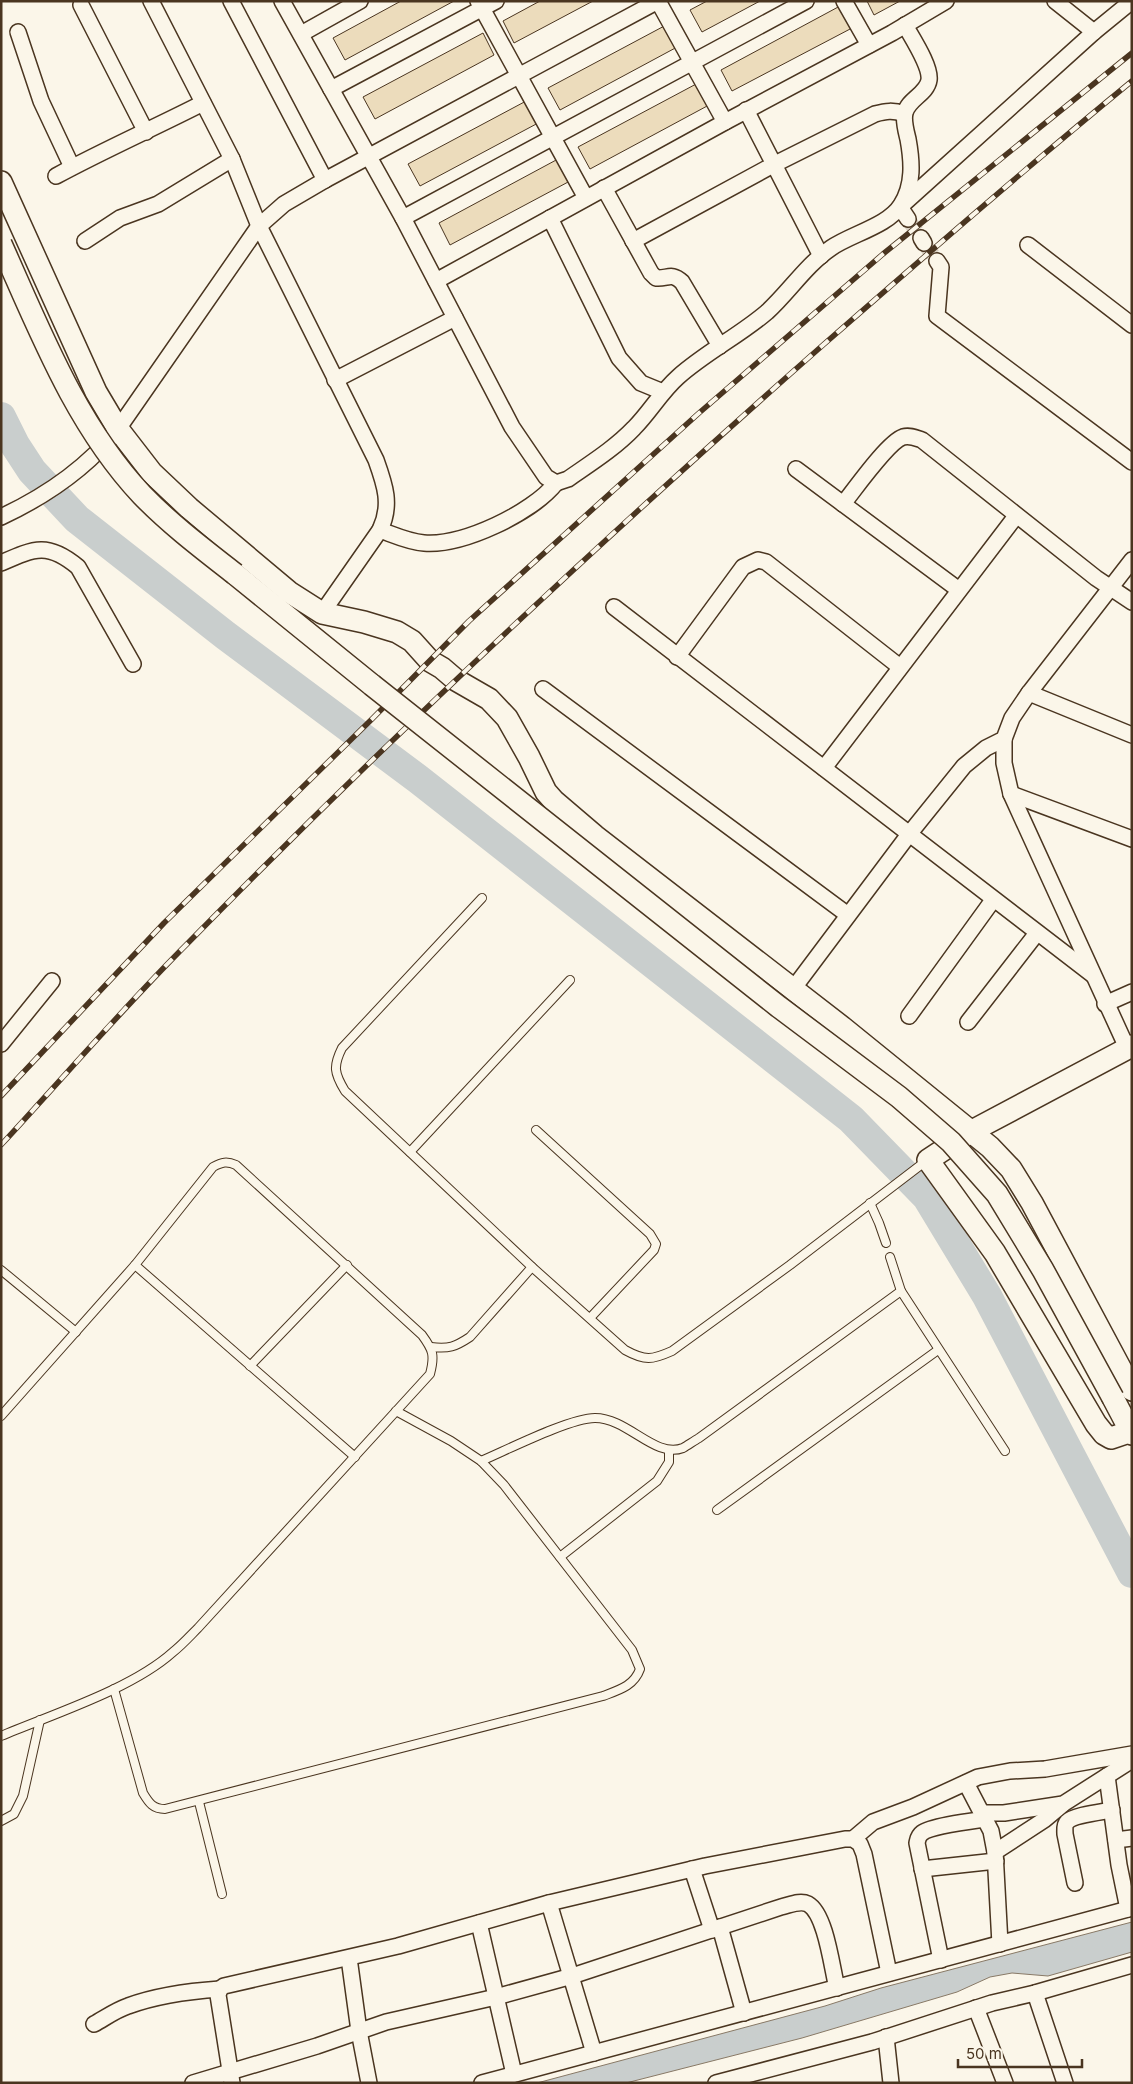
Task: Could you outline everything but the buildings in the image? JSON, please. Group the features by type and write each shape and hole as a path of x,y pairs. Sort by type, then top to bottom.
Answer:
{"street":[{"path":"151,1 232,159 259,226 376,460 385,484 388,499 385,519 380,530 322,613"},
{"path":"232,1 325,180"},
{"path":"282,1 403,218 512,427 546,477 556,483"},
{"path":"301,34 360,1"},
{"path":"1,517 54,488 102,449 118,429 259,226 284,204 325,180 658,1 725,122"},
{"path":"403,218 806,1"},
{"path":"844,1 869,45"},
{"path":"436,280 746,110 869,45 946,1"},
{"path":"1055,1 1094,32"},
{"path":"380,530 422,543 438,543 459,538 512,518 532,506 548,494 556,483 568,479 633,430 650,411 663,392 684,372 768,311 831,248 886,219 904,213 1094,32 1132,1"},
{"path":"331,90 486,4 520,76 586,198"},
{"path":"81,5 146,132"},
{"path":"904,213 912,161 904,114 907,106 926,88 929,81 924,63 905,25"},
{"path":"18,32 41,102 72,167"},
{"path":"56,176 203,103"},
{"path":"746,110 821,256"},
{"path":"634,241 773,165 875,114 895,111 904,114"},
{"path":"85,241 120,218 158,204 232,159"},
{"path":"1,182 96,392 118,429 152,473 189,508 289,592 322,613 364,622 397,632 412,641 430,661 488,700 506,718 529,757 546,792 554,801 595,836 972,1131 1012,1169 1032,1203 1123,1394 1131,1433 1111,1438 1104,1434 1096,1424 995,1253 922,1164 972,1131 1129,1047 1105,1004 1094,975 1011,794 1004,763 1004,739 1012,718 1029,694 1132,560"},
{"path":"604,188 651,273 656,278 661,279 670,276 676,277 682,282 720,346"},
{"path":"550,218 619,358 641,382 663,392"},
{"path":"1,244 46,344 87,422 112,458 142,495 182,532 779,1007 898,1097 950,1142 997,1194 1043,1270 1123,1394"},
{"path":"1028,245 1132,325"},
{"path":"937,261 941,267 937,316 1132,462"},
{"path":"335,380 455,318"},
{"path":"843,504 891,445 902,438 912,436 922,440 1096,578 1132,602"},
{"path":"796,468 959,590"},
{"path":"824,768 1016,516"},
{"path":"1,563 34,550 52,550 65,556 78,567 133,664"},
{"path":"677,657 743,567 758,560 766,562 900,667"},
{"path":"614,607 677,657 910,833 993,900 1094,975"},
{"path":"543,688 848,915"},
{"path":"1029,694 1132,736"},
{"path":"792,989 910,833 964,766 986,748 1004,739"},
{"path":"1011,794 1132,839"},
{"path":"909,1016 993,900"},
{"path":"968,1022 1037,933"},
{"path":"1,1044 52,981"},
{"path":"1105,1004 1132,992"},
{"path":"94,2024 126,2006 141,2002 201,1990 220,1989 224,1986 350,1958 549,1903 692,1869 782,1850 853,1839 873,1822 992,1773 1045,1769 1132,1754"},
{"path":"922,1869 996,1856 1063,1804 1132,1760"},
{"path":"482,2083 1130,1909 1116,1840 1107,1776"},
{"path":"966,1783 985,1816 991,1831 996,1856 1000,1944"},
{"path":"941,1960 917,1843 918,1837 923,1832 985,1816 1052,1808 1063,1804"},
{"path":"1075,1883 1065,1834 1067,1821 1112,1810"},
{"path":"1116,1840 1132,1838"},
{"path":"853,1839 860,1844 864,1854 889,1973"},
{"path":"692,1869 716,1929 744,2013"},
{"path":"193,2083 231,2077 386,2022 496,1997 572,1976 800,1902 808,1904 817,1912 837,1988"},
{"path":"549,1903 594,2053"},
{"path":"479,1923 514,2074"},
{"path":"350,1958 359,2030 369,2083"},
{"path":"716,2083 886,2038 976,2008 1132,1965"},
{"path":"220,1989 218,1995 231,2077"},
{"path":"1035,1993 1064,2083"},
{"path":"976,2008 1005,2083"},
{"path":"886,2038 891,2083"}],"lane":[{"path":"482,898 342,1048 335,1062 337,1078 345,1091 532,1267 625,1350 638,1357 654,1359 672,1351 790,1265 922,1164"},
{"path":"410,1152 570,980"},
{"path":"536,1130 654,1239 656,1244 654,1250 590,1318"},
{"path":"1,1416 134,1265 213,1167 220,1163 229,1162 236,1164 347,1265 422,1335 431,1347 434,1360 430,1374 198,1628 172,1653 142,1674 114,1689 1,1736"},
{"path":"870,1203 886,1243"},
{"path":"890,1257 901,1291 1005,1451"},
{"path":"134,1265 355,1456"},
{"path":"250,1366 347,1265"},
{"path":"431,1347 447,1348 458,1345 470,1337 532,1267"},
{"path":"1,1270 76,1332"},
{"path":"481,1461 568,1424 594,1418 612,1420 658,1447 670,1450 682,1448 699,1438 901,1291"},
{"path":"717,1510 938,1350"},
{"path":"114,1689 143,1793 149,1803 157,1809 165,1809 199,1802 593,1699 626,1688 637,1678 640,1669 638,1660 632,1650 504,1485 481,1461 451,1441 396,1411"},
{"path":"560,1557 657,1481 669,1462 670,1450"},
{"path":"1,1821 14,1814 23,1796 40,1720"},
{"path":"199,1802 222,1894"}],"shaded area":[{"path":"1132,1922 1132,1952 1048,1976 1012,1973 990,1977 957,1992 802,2038 626,2083 537,2083 825,2006 881,1988"}],"waterway":[{"path":"1,417 15,445 32,471 77,519 225,635 418,779 851,1119 927,1197 987,1296 1132,1573"}],"tunnel":[{"path":"908,219 921,238"},
{"path":"924,243 937,261"}],"railway":[{"path":"1,1096 164,923 469,621 699,413 883,254 1132,53"},
{"path":"1,1145 163,968 264,866 500,638 741,417 938,245 1132,81"}]}
